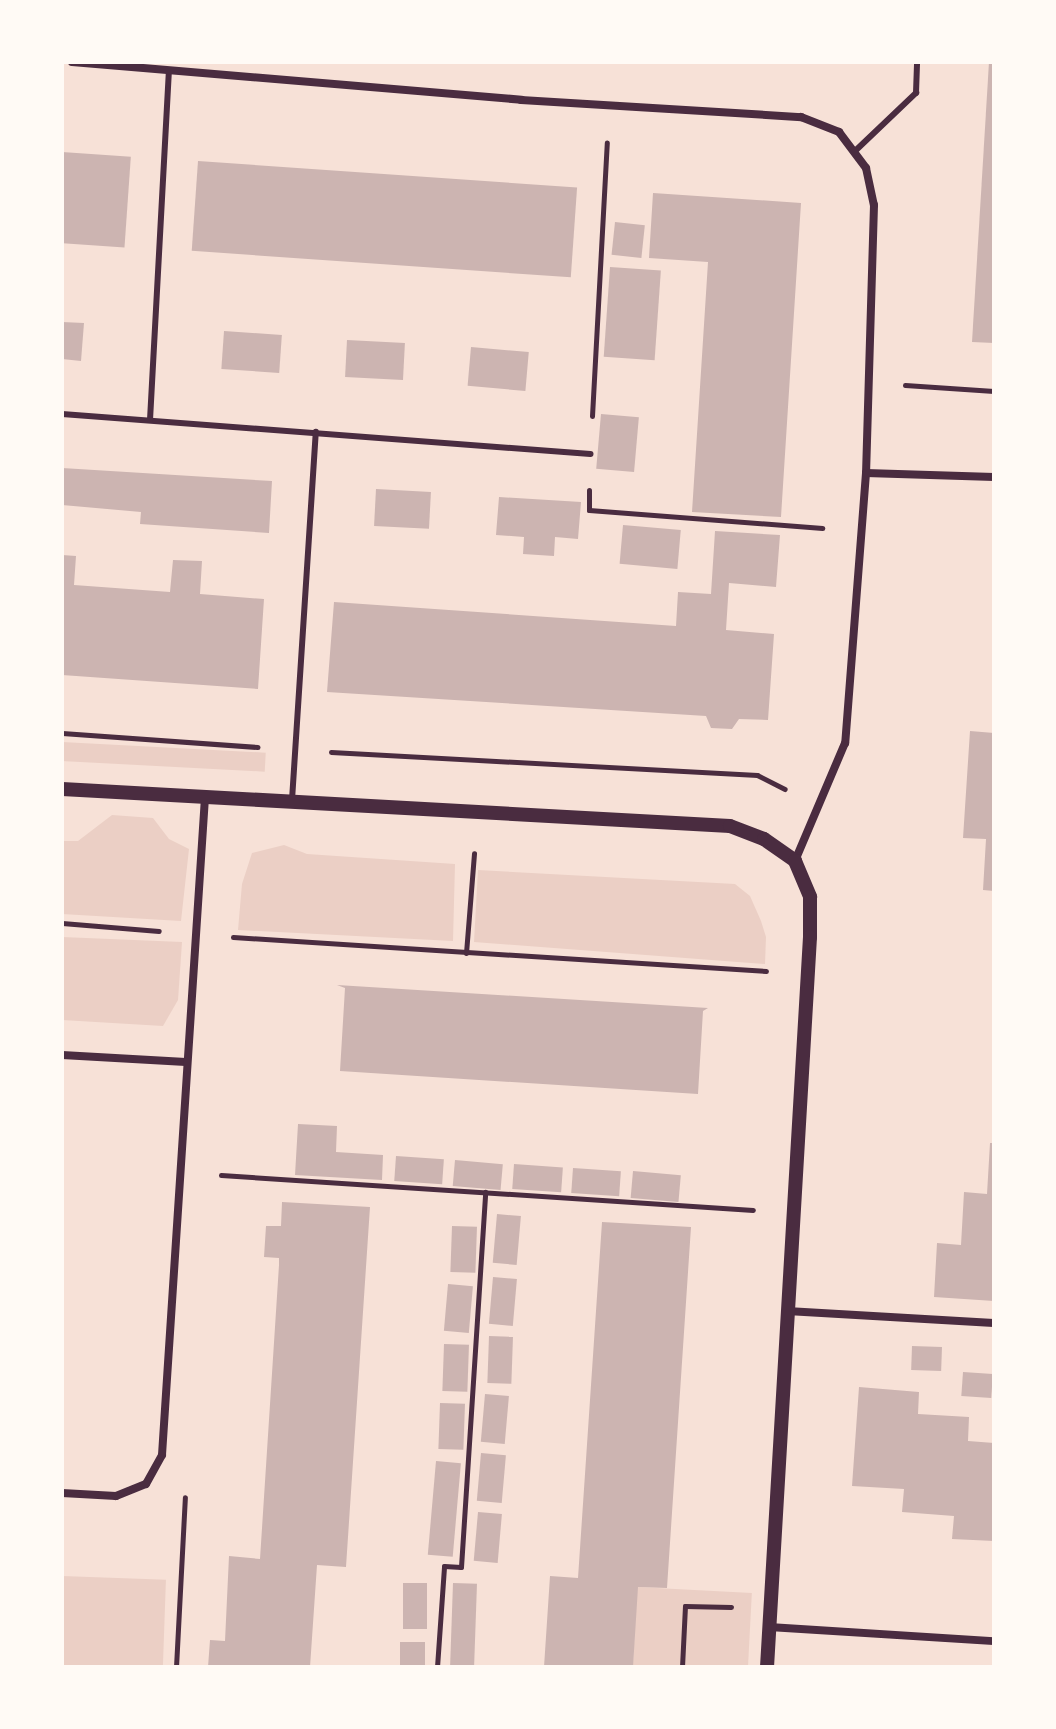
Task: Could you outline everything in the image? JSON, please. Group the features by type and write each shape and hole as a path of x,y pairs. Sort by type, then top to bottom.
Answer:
{"street":[{"path":"72,62 169,72 801,117 839,132 866,168 874,205 866,473 845,743 795,861"},
{"path":"866,473 994,477"},
{"path":"62,789 730,826 764,839 795,861 810,897 767,1667"},
{"path":"62,1493 116,1496 146,1484 162,1455 205,798"},
{"path":"62,1055 186,1062"},
{"path":"787,1311 994,1323"},
{"path":"769,1627 994,1641"}],"lane":[{"path":"854,152 916,93 917,62"},
{"path":"150,420 169,72"},
{"path":"62,414 590,454"},
{"path":"292,804 316,432"}],"path":[{"path":"609,105 589,510 861,531"},
{"path":"868,383 994,391"},
{"path":"62,733 296,750 757,775 818,806"},
{"path":"466,953 477,813"},
{"path":"62,923 807,974"},
{"path":"180,1172 794,1213"},
{"path":"437,1667 444,1566 461,1567 485,1192"},
{"path":"162,1455 186,1474 176,1667"},
{"path":"682,1667 685,1606 770,1609"}],"shaded area":[{"path":"62,742 266,753 265,772 62,761"},
{"path":"112,815 153,818 169,839 189,849 181,921 62,914 62,841 78,841"},
{"path":"284,845 307,854 455,864 453,941 238,930 242,884 252,853"},
{"path":"478,870 735,884 750,896 761,921 766,937 765,964 474,942"},
{"path":"62,937 182,942 178,1000 163,1026 62,1020"},
{"path":"62,1576 166,1580 163,1667 62,1667"},
{"path":"637,1587 752,1593 748,1667 633,1667"}],"building":[{"path":"989,62 994,62 994,343 972,342"},
{"path":"62,152 131,157 124,248 62,243"},
{"path":"198,161 577,188 571,277 192,251"},
{"path":"653,193 801,203 781,517 692,512 708,262 649,258"},
{"path":"615,222 645,225 641,258 612,255"},
{"path":"610,267 661,271 655,360 604,357"},
{"path":"62,322 84,323 81,361 62,359"},
{"path":"224,331 282,335 279,373 221,369"},
{"path":"347,340 405,343 403,380 345,377"},
{"path":"471,347 529,352 525,391 468,386"},
{"path":"601,414 639,417 634,472 596,469"},
{"path":"62,468 272,481 269,533 140,524 141,512 62,505"},
{"path":"376,489 431,492 429,529 374,526"},
{"path":"499,497 581,502 578,539 555,537 554,556 523,554 524,537 496,535"},
{"path":"623,525 681,530 677,569 620,564"},
{"path":"715,531 780,535 776,587 729,583 726,630 774,634 768,720 739,719 732,729 711,728 706,716 327,692 334,602 676,626 678,592 711,594"},
{"path":"62,555 76,556 74,585 170,592 173,560 202,561 200,594 264,599 258,689 62,675"},
{"path":"970,731 994,733 994,891 983,890 986,839 963,838"},
{"path":"337,985 708,1008 703,1011 698,1094 340,1071 345,988"},
{"path":"298,1124 337,1126 336,1152 383,1155 382,1180 295,1175"},
{"path":"990,1143 994,1143 994,1301 934,1297 937,1243 961,1245 964,1192 987,1194"},
{"path":"396,1156 444,1159 442,1184 394,1181"},
{"path":"455,1160 503,1164 501,1190 453,1186"},
{"path":"514,1164 563,1167 561,1192 512,1189"},
{"path":"573,1168 621,1171 619,1196 571,1193"},
{"path":"633,1171 681,1175 678,1202 631,1198"},
{"path":"282,1202 370,1207 346,1567 317,1565 310,1667 208,1667 210,1640 225,1641 229,1556 260,1559 279,1265 279,1258 264,1257 266,1226 281,1226"},
{"path":"497,1214 521,1216 517,1265 493,1263"},
{"path":"602,1222 691,1227 667,1588 638,1587 633,1667 544,1667 550,1576 578,1578"},
{"path":"452,1226 477,1227 475,1273 450,1272"},
{"path":"493,1277 517,1279 513,1326 489,1324"},
{"path":"448,1284 473,1286 469,1333 444,1331"},
{"path":"489,1336 513,1337 511,1384 487,1383"},
{"path":"444,1344 469,1345 467,1392 442,1391"},
{"path":"912,1346 942,1347 941,1371 911,1370"},
{"path":"963,1372 993,1374 991,1398 961,1396"},
{"path":"859,1387 919,1392 918,1414 969,1417 968,1441 994,1443 994,1541 952,1539 954,1516 902,1512 904,1489 852,1486"},
{"path":"485,1394 509,1396 505,1444 481,1442"},
{"path":"440,1403 465,1404 463,1450 438,1449"},
{"path":"481,1453 506,1455 502,1503 477,1501"},
{"path":"436,1461 461,1463 453,1557 428,1555"},
{"path":"478,1512 502,1514 498,1563 474,1561"},
{"path":"403,1583 427,1583 427,1629 403,1629"},
{"path":"453,1583 477,1584 474,1667 450,1667"},
{"path":"400,1642 425,1642 425,1667 400,1667"}]}
